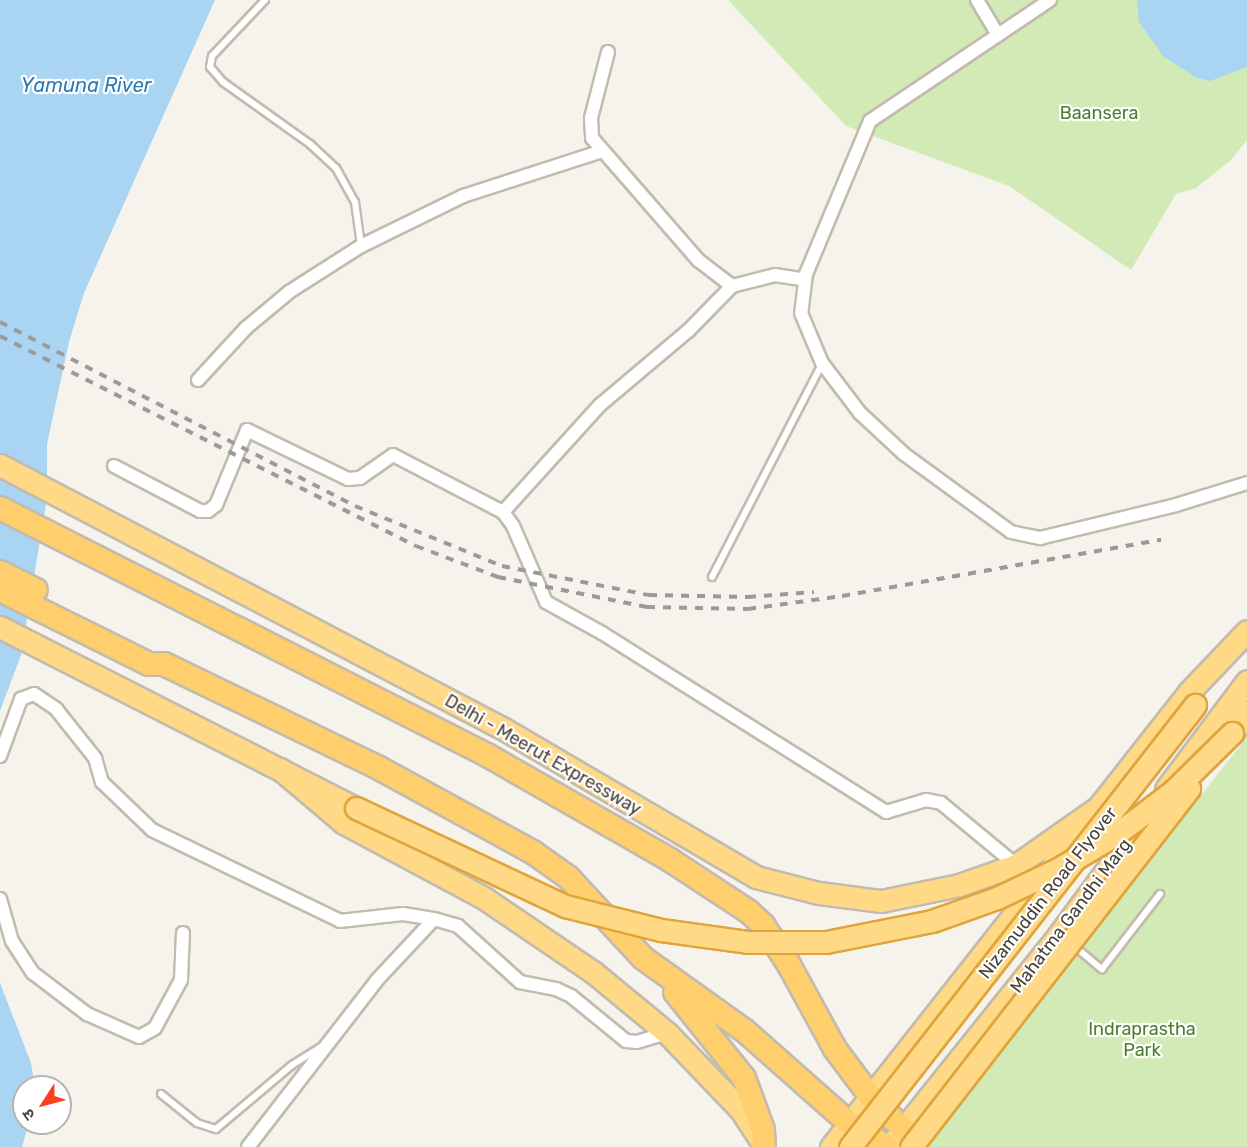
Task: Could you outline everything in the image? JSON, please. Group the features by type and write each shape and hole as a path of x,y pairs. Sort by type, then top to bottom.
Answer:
{"highway":[{"name":"Delhi - Meerut Expressway","path":"0,465 213,574 504,729 756,877 819,893 881,901 959,885 1016,865 1100,806"},
{"name":"Delhi - Meerut Expressway","path":"0,508 486,754 670,860 748,911 763,926 788,963 835,1049 871,1097 907,1138"},
{"path":"0,572 156,660"},
{"path":"0,590 156,660 379,768 534,853 568,877 704,1024 744,1078 763,1130 764,1146"},
{"path":"0,627 356,808 565,906 671,932 747,942 826,942 932,921 997,898 1058,869 1118,833 1173,791 1232,733"},
{"path":"831,1147 848,1122 871,1097 1189,692 1247,631"},
{"name":"Nizamuddin Road Flyover","path":"849,1147 1247,638"},
{"name":"Mahatma Gandhi Marg","path":"888,1147 907,1138 1247,681"},
{"path":"907,1138 1247,712"},
{"path":"280,769 344,823 520,920 593,972 667,1033 741,1110 764,1146"},
{"path":"643,958 746,1031 848,1122 888,1147"}],"street":[{"path":"977,0 998,35"},
{"path":"1050,0 870,121 806,280 801,313 822,363 860,413 904,454 986,516 1027,537 1040,538 1176,505 1247,483"},
{"path":"608,52 589,130 602,151 698,260 732,286"},
{"path":"198,380 246,327 289,292 361,246 463,196 602,151"},
{"path":"502,512 600,405 688,331 732,286 776,275 806,280"},
{"path":"114,466 200,512 208,511 216,505 246,431 250,429 348,479 360,478 393,455 502,512 513,526 546,602 621,644 886,812 926,800 941,803 1016,865"},
{"path":"0,756 21,699 34,694 56,710 95,758 102,782 152,830 333,920 343,922 403,914 434,918 458,926 520,982 564,992 626,1041 637,1042 667,1033"},
{"path":"0,899 12,941 33,973 87,1014 140,1037 155,1028 181,980 183,933"},
{"path":"248,1147 377,980 434,918"}],"lane":[{"path":"265,0 212,56 210,67 223,82 310,144 336,168 355,202 361,246"},
{"path":"712,577 822,363"},
{"path":"1059,934 1102,969 1160,894"},
{"path":"161,1094 196,1123 216,1129 292,1065 330,1042"}],"green space":[{"name":"Baansera","path":"728,0 1247,0 1247,140 1230,161 1196,188 1176,194 1131,270 1009,186 846,126"},
{"name":"Indraprastha Park","path":"1247,737 1247,1147 922,1147 1244,741"}],"water":[{"name":"Yamuna River","path":"0,0 215,0 84,293 69,342 47,444 47,498 21,655 0,711"},
{"path":"1137,0 1247,0 1247,67 1210,81 1195,77 1163,56 1139,22"},
{"path":"0,983 31,1063 33,1075 12,1075 12,1135 26,1135 22,1147 0,1147"}],"railway":[{"path":"0,322 355,506 502,566 649,595 748,597 814,592"},
{"path":"0,336 416,546 498,577 647,607 748,609 842,596 1161,540"}]}
